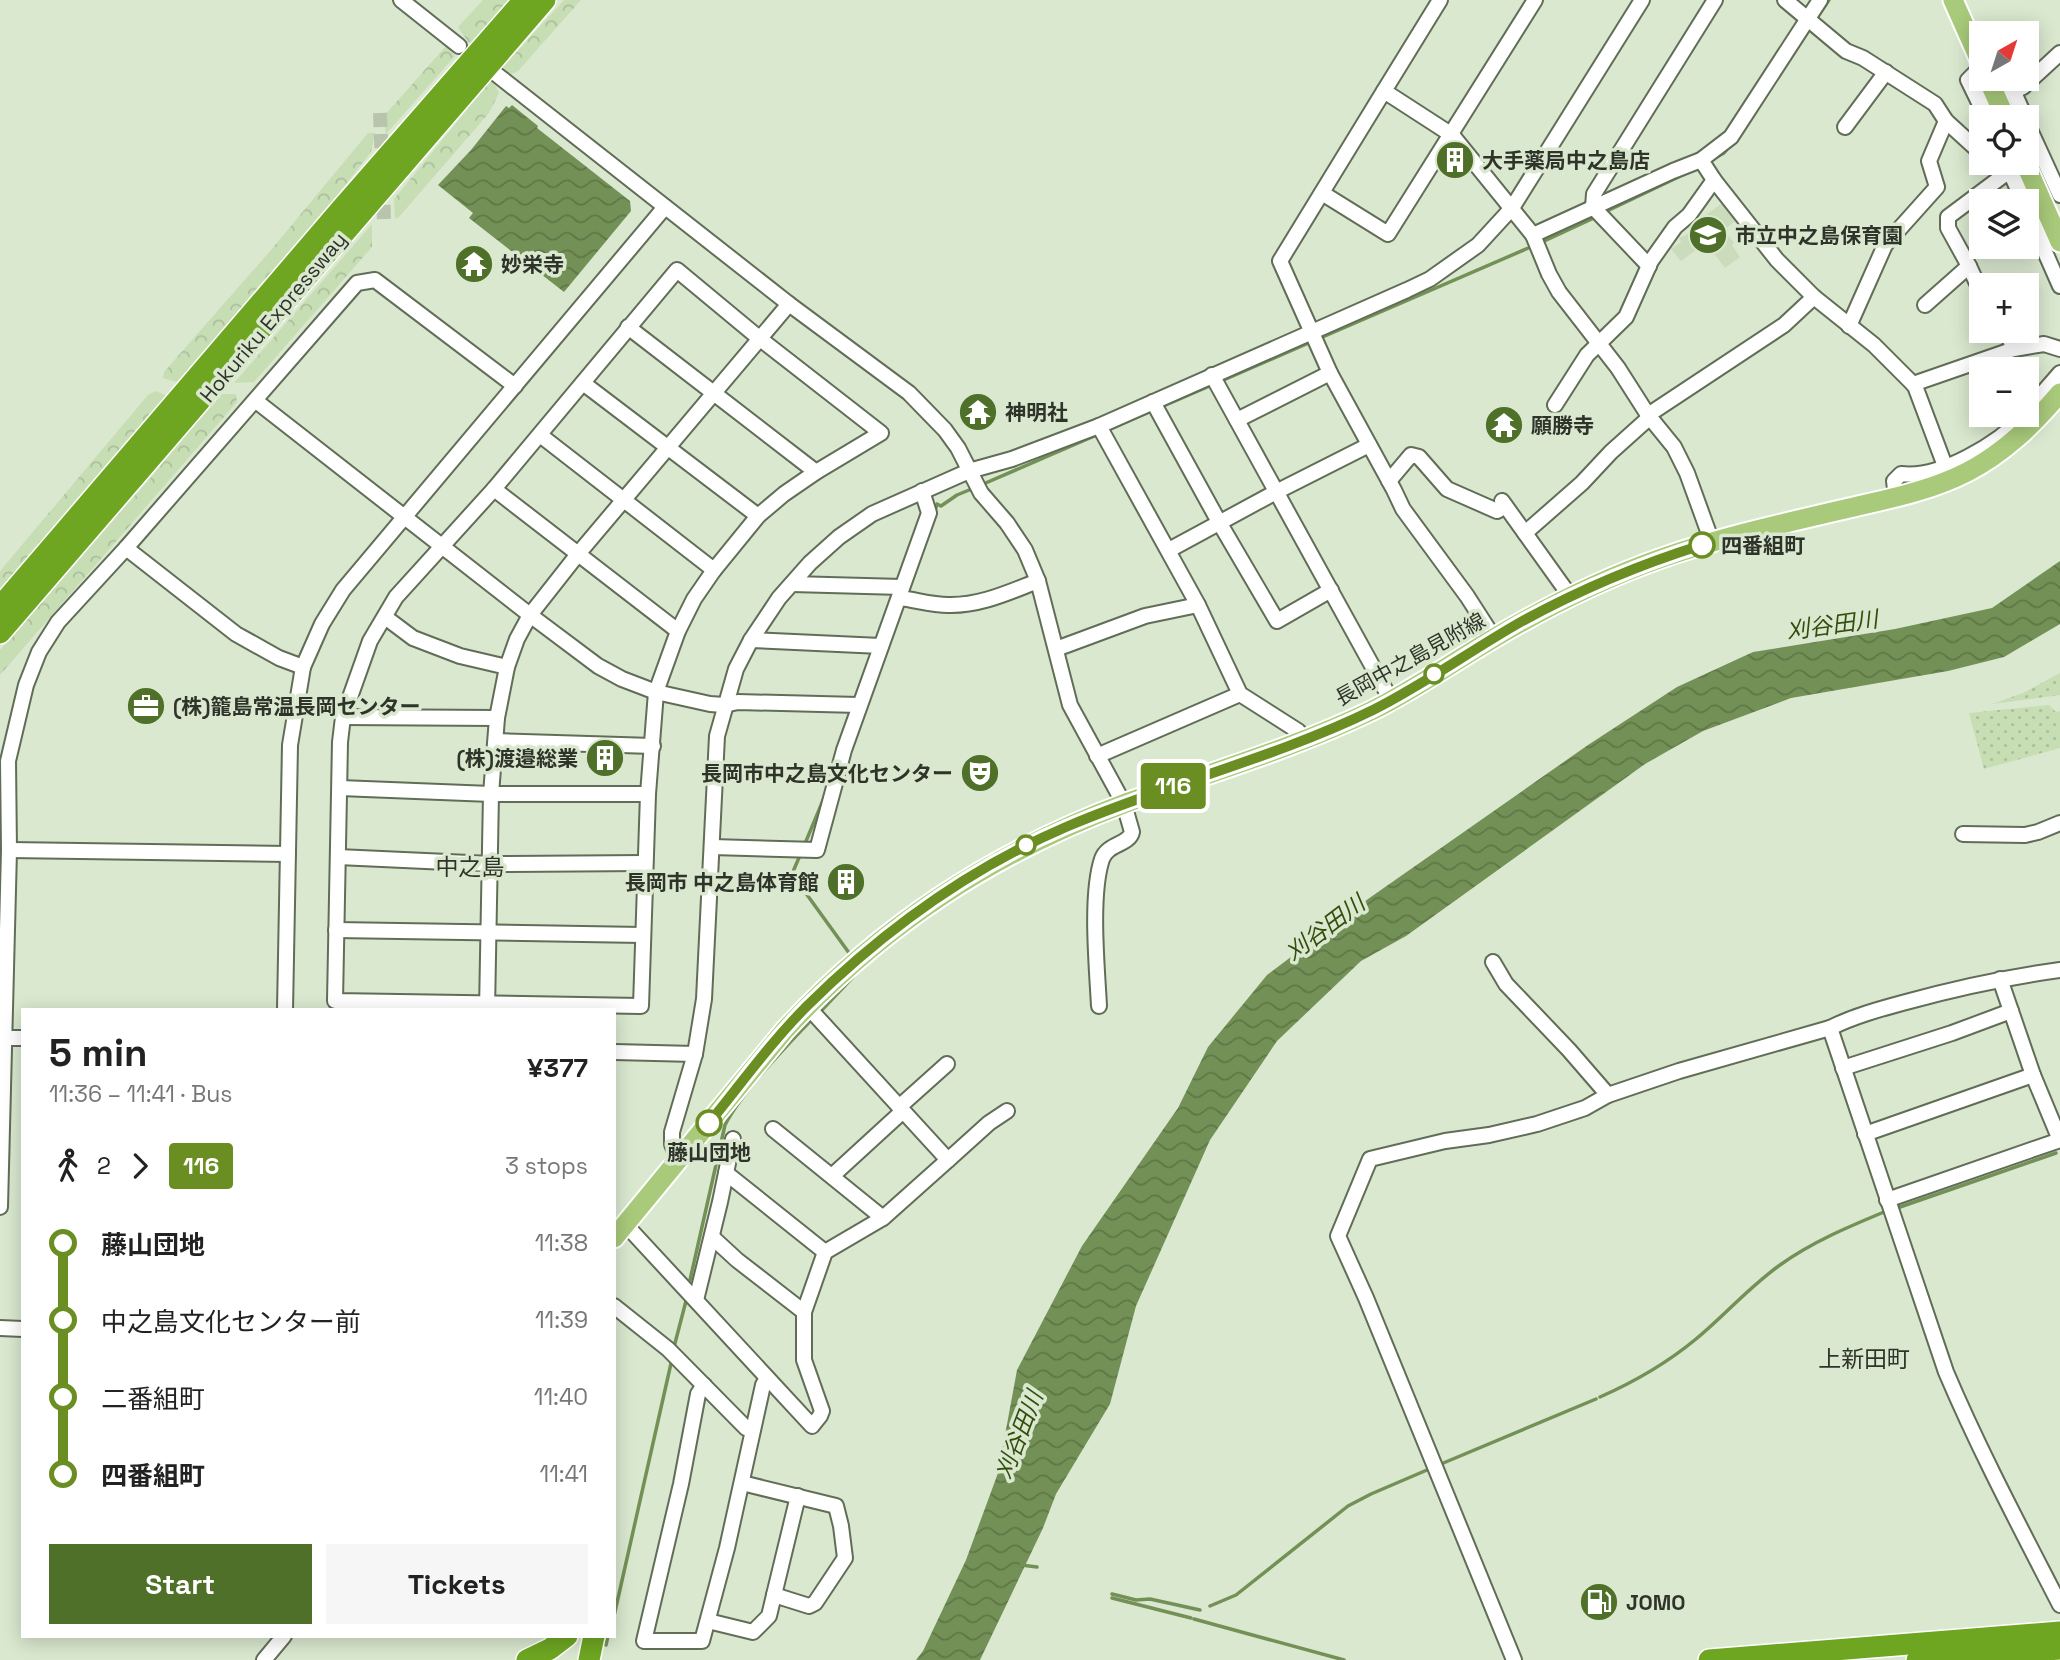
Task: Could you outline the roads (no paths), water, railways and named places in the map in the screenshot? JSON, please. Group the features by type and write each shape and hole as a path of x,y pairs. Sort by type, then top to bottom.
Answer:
{"highway":[{"name":"Hokuriku Expressway","path":"0,607 349,199 524,0"},
{"name":"Hokuriku Expressway","path":"0,633 545,0"},
{"path":"1709,1660 2060,1632"},
{"path":"527,1660 565,1638"},
{"path":"1917,1660 2060,1649"}],"main road":[{"path":"1953,0 1969,37"},
{"path":"2016,175 2060,242"},
{"name":"長岡中之島見附線","path":"620,1231 807,1006 888,934 941,895 987,866 1037,840 1124,804 1305,739 1391,701 1494,638 1570,596 1626,572 1712,542 1896,497 1967,472 2026,431 2060,393"}],"street":[{"path":"401,0 459,46"},
{"path":"1440,0 1280,261 1330,373 1403,509 1467,596 1494,638"},
{"path":"1322,192 1388,234 1535,0"},
{"path":"678,1160 672,1144 672,1132 695,1054 704,999 716,750 724,705 736,669 751,640 779,598 810,563 858,522 872,514 969,471 1012,459 1099,426 1430,279 1478,245 1512,208 1642,0"},
{"path":"1649,266 1593,207 1594,194 1715,0"},
{"path":"1785,0 1846,51 1863,58 1935,104 1946,121 1969,142"},
{"path":"1533,234 1702,160 1731,137 1819,0"},
{"path":"2039,72 2060,53"},
{"path":"1845,127 1886,72"},
{"path":"496,74 789,304 909,393 945,430 958,448 981,493 1017,537 1038,581 1070,705 1124,804 1132,832 1132,836 1107,851 1103,857 1097,888 1099,1006"},
{"path":"1384,91 1452,135 1533,234 1559,292 1674,447 1712,542"},
{"path":"1849,326 1885,245 1937,187 1929,161 1946,121"},
{"path":"2039,148 2060,195"},
{"path":"1702,160 1714,180 1777,260 1814,297 1874,345 1913,384 1945,466"},
{"path":"1972,273 1948,228 1948,217 2002,175"},
{"path":"1555,405 1587,355 1626,317 1649,266 1675,227 1689,215 1714,180"},
{"path":"285,1008 290,745 303,667 322,624 343,590 665,206"},
{"path":"2039,238 2060,286"},
{"path":"1924,305 1969,266"},
{"path":"677,270 881,433 816,472 758,516 713,570 678,631 656,692 648,794 640,1006 488,1007 335,1000 340,742 343,717 370,641 396,597 494,489 628,327 677,270"},
{"path":"0,1208 2,1038 9,850 8,761 26,685 39,652 58,622 256,401 357,283 375,280 515,386"},
{"path":"1525,533 1582,484 1649,416 1784,325 1814,297"},
{"path":"488,1007 491,794 497,718 507,667 517,639 530,615 578,554 789,304"},
{"path":"628,327 816,472"},
{"path":"2011,343 2014,349"},
{"path":"1913,384 2014,349 2044,344 2060,349"},
{"path":"1237,420 1330,373"},
{"path":"2039,398 2060,373"},
{"path":"1212,376 1391,701"},
{"path":"583,383 758,516"},
{"path":"256,401 530,615 598,666 622,679 656,692 710,704 738,702 859,705"},
{"path":"1153,402 1277,621 1331,590"},
{"path":"1099,426 1169,550 1240,694 1298,731 1305,739"},
{"path":"1896,497 1894,481 1901,474 1915,475 1960,460 2010,427"},
{"path":"540,435 713,570"},
{"path":"1169,550 1369,445"},
{"path":"1389,481 1411,455 1419,457 1447,488 1497,511 1503,502 1570,596"},
{"path":"494,489 678,631"},
{"path":"712,847 817,850 844,750 929,513 922,491"},
{"path":"126,548 236,634 303,667"},
{"path":"792,584 901,593 948,605 981,602 1038,581"},
{"path":"1056,649 1145,616 1198,606"},
{"path":"385,617 414,638 460,656 507,667"},
{"path":"751,640 880,646"},
{"path":"1097,756 1240,694"},
{"path":"343,717 497,718"},
{"path":"496,741 653,746"},
{"path":"340,788 491,794 648,794"},
{"path":"1963,834 2025,835 2060,823"},
{"path":"9,850 288,854"},
{"path":"338,857 491,864 645,863"},
{"path":"336,930 643,935"},
{"path":"1493,962 1506,984 1608,1095"},
{"path":"1514,1660 1338,1236 1370,1159 1445,1141 1537,1124 1586,1108 1608,1095 1679,1071 1830,1028 1851,1017 1937,993 2000,979 2060,970"},
{"path":"1887,1200 2060,1140 2000,979"},
{"path":"807,1006 948,1160"},
{"path":"1843,1069 2011,1011"},
{"path":"1830,1028 1946,1372 2060,1605"},
{"path":"2,1038 21,1038"},
{"path":"616,1052 695,1054"},
{"path":"832,1176 947,1064"},
{"path":"1866,1134 2034,1075"},
{"path":"620,1231 696,1300 813,1426 822,1411 804,1360 804,1312 825,1252 883,1218 989,1123 1007,1111"},
{"path":"773,1129 883,1218"},
{"path":"696,1300 733,1139"},
{"path":"726,1173 825,1252"},
{"path":"712,1237 737,1261 804,1312"},
{"path":"616,1308 668,1349 746,1428 752,1430"},
{"path":"0,1328 21,1329"},
{"path":"704,1385 698,1394 681,1484 644,1641 702,1642 742,1483 763,1385 767,1378"},
{"path":"742,1483 836,1506 845,1558 815,1603 809,1606 774,1595"},
{"path":"708,1621 753,1632 769,1616 798,1496"},
{"path":"264,1660 282,1638"}],"water":[{"path":"512,105 630,201 631,211 564,292 469,218 473,213 438,185 471,150 506,106 509,108"},
{"name":"刈谷田川","path":"2060,561 2060,624 2004,657 1948,671 1791,698 1703,731 1645,764 1406,936 1361,961 1277,1041 1210,1140 1136,1306 1110,1404 1056,1494 1043,1528 980,1660 916,1660 923,1651 966,1560 998,1473 1017,1370 1082,1246 1178,1108 1208,1047 1267,975 1368,899 1588,745 1677,687 1753,652 1895,629 1992,608"}],"waterway":[{"path":"1816,19 1829,0"},
{"path":"1713,159 1729,147"},
{"path":"1603,213 1691,171"},
{"path":"1540,243 1596,217"},
{"path":"1318,339 1533,246"},
{"path":"1219,382 1311,342"},
{"path":"1161,407 1212,385"},
{"path":"1106,431 1154,410"},
{"path":"981,485 1099,434"},
{"path":"934,514 937,504 941,506 974,488"},
{"path":"804,846 824,798"},
{"path":"801,853 792,874 852,957"},
{"path":"820,1012 853,977"},
{"path":"690,1280 725,1125 754,1083 814,1017"},
{"path":"1900,1207 2056,1153"},
{"path":"1600,1397 1650,1371 1685,1348 1758,1282 1792,1257 1830,1236 1884,1212"},
{"path":"674,1347 686,1301"},
{"path":"616,1607 672,1359"},
{"path":"1441,1464 1596,1399"},
{"path":"1210,1606 1236,1595 1348,1506 1427,1470"},
{"path":"1021,1565 1037,1567"},
{"path":"1112,1594 1200,1610"},
{"path":"1112,1598 1191,1618"},
{"path":"1194,1619 1344,1660"},
{"path":"606,1645 608,1638"}],"tunnel":[{"path":"380,113 382,164"},
{"path":"383,184 384,222"}],"place":[{"name":"大手薬局中之島店","path":"1455,160"},
{"name":"市立中之島保育園","path":"1708,235"},
{"name":"妙栄寺","path":"474,264"},
{"name":"神明社","path":"978,412"},
{"name":"願勝寺","path":"1504,425"},
{"name":"四番組町","path":"1702,545"},
{"name":"(株)籠島常温長岡センター","path":"146,706"},
{"name":"(株)渡邉総業","path":"605,758"},
{"name":"長岡市中之島文化センター","path":"980,773"},
{"name":"長岡市 中之島体育館","path":"846,882"},
{"name":"藤山団地","path":"709,1123"},
{"name":"JOMO","path":"1599,1602"}],"district":[{"name":"中之島","path":"470,867"},
{"name":"上新田町","path":"1864,1359"}]}
